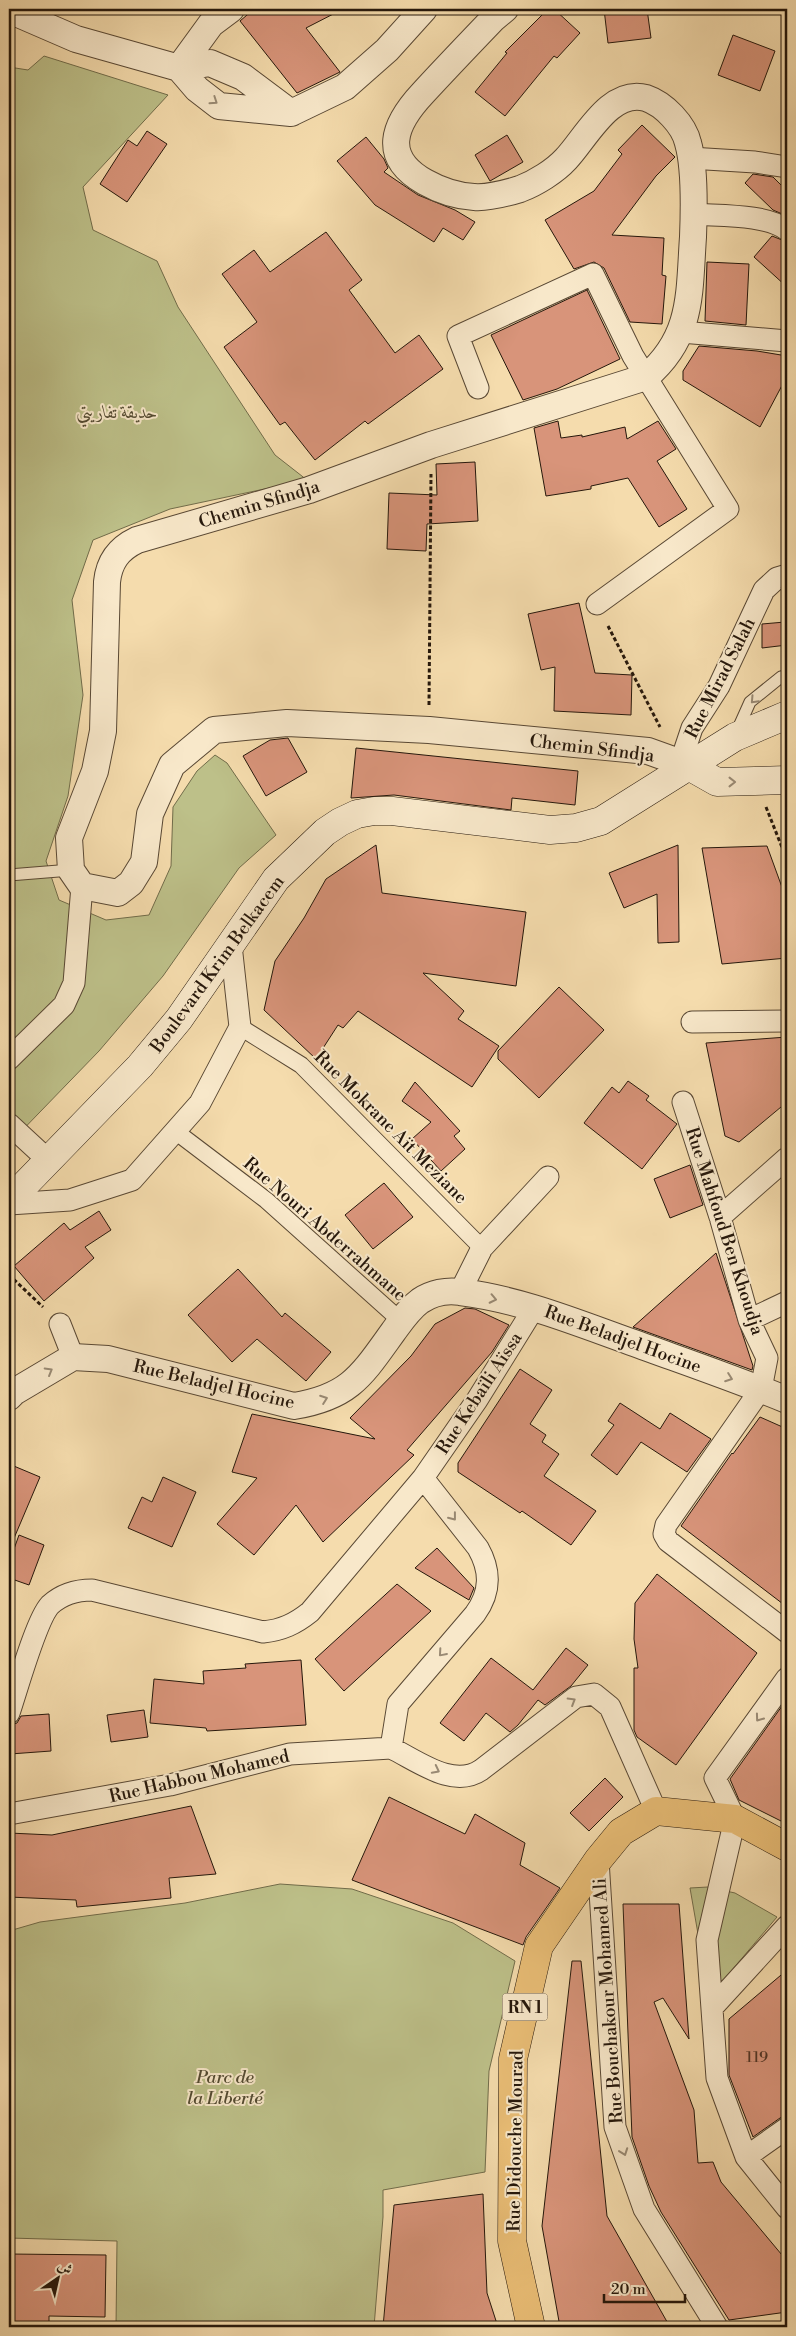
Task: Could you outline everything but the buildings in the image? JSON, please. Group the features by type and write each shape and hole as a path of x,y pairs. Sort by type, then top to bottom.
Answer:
{"main road":[{"name":"Boulevard Krim Belkacem","path":"9,1203 144,1062 179,1019 276,879 325,832 340,822 356,814 392,811 550,830 576,828 601,821 616,813 686,757 714,752 735,737 787,715"},
{"path":"686,757 717,782 787,780"},
{"path":"656,1811 735,1819 787,1847"},
{"name":"Rue Didouche Mourad","path":"531,2327 512,2241 513,2059 538,1946 598,1860 621,1832 656,1811"}],"street":[{"path":"179,68 211,24 231,9"},
{"path":"179,68 197,89 219,106 291,113 345,87 387,50 424,9"},
{"name":"Chemin Sfindja","path":"505,9 493,19 410,106 396,134 397,153 406,169 438,189 476,197 521,188 545,176 566,159 593,124 619,101 638,97 648,99 670,113 688,142 694,214 688,303 681,332 672,350 661,365 646,377 431,446 309,490 128,544 115,556 108,573 103,731 95,771 70,838 76,878 118,892 131,883 144,862 150,814 172,765 214,730 286,722 429,730 648,751 686,757"},
{"path":"9,10 76,39 179,68 210,63 243,77 291,113"},
{"path":"690,158 755,162 787,167"},
{"path":"694,214 766,221 782,225 787,230"},
{"path":"478,388 458,336 593,274 633,356 728,509 596,604"},
{"path":"681,332 787,341"},
{"name":"Rue Mirad Salah","path":"686,757 692,728 719,686 764,590 777,578 787,575"},
{"path":"9,1059 64,1005 74,983 76,878"},
{"path":"9,1203 70,1200 132,1180 200,1103 240,1027 231,945"},
{"path":"692,1022 787,1022"},
{"name":"Rue Mokrane Aït Meziane","path":"240,1027 301,1065 482,1248"},
{"name":"Rue Mahfoud Ben Khoudja","path":"684,1102 720,1217 749,1320 767,1358 760,1389"},
{"path":"9,1124 49,1161"},
{"name":"Rue Nouri Abderrahmane","path":"175,1131 266,1200 401,1321"},
{"path":"720,1217 787,1158"},
{"path":"460,1292 482,1248 548,1177"},
{"name":"Rue Beladjel Hocine","path":"73,1357 108,1359 294,1406 333,1396 351,1384 366,1370 401,1321 420,1301 446,1292 460,1292 534,1308 787,1400"},
{"path":"749,1320 787,1302"},
{"name":"Rue Kebaïli Aïssa","path":"9,1713 43,1615 59,1598 81,1590 92,1590 262,1632 289,1627 310,1612 423,1478 477,1400 534,1308"},
{"path":"9,1398 14,1392 73,1357 60,1324"},
{"path":"760,1389 666,1525 664,1534 668,1541 787,1632"},
{"path":"423,1478 478,1548 484,1559 488,1582 482,1604 475,1614 398,1704 390,1748 446,1775 468,1777 481,1770 576,1698 594,1694 610,1707 656,1811"},
{"path":"787,1678 715,1778 735,1819 708,1940 717,2078 746,2157 787,2208"},
{"name":"Rue Habbou Mohamed","path":"9,1814 170,1785 290,1754 390,1748"},
{"name":"Rue Bouchakour Mohamed Ali","path":"598,1860 615,2126 644,2209 717,2327"},
{"path":"712,2008 787,1926"},
{"path":"746,2157 787,2128"}],"lane":[{"path":"735,737 750,702 781,677 787,676"},
{"path":"9,875 76,878"}],"path":[{"path":"429,730 431,446"},
{"path":"596,604 660,727 686,757"},
{"path":"756,782 787,860"},
{"path":"9,1275 60,1324"}],"green space":[{"name":"حديقة تفاريتي","path":"44,56 168,95 83,187 93,230 157,261 178,307 275,455 307,480 170,509 93,540 72,600 83,695 68,796 46,861 59,900 106,920 149,915 171,866 173,807 197,771 215,755 227,763 276,835 239,868 163,976 99,1051 9,1144 9,67 28,70"},
{"name":"Parc de la Liberté","path":"280,1884 352,1889 453,1923 515,1961 489,2071 485,2172 383,2190 383,2217 374,2327 116,2327 117,2241 9,2238 9,1931 40,1922 185,1903"},
{"path":"708,1887 735,1893 777,1917 709,1997 690,1888"}]}
